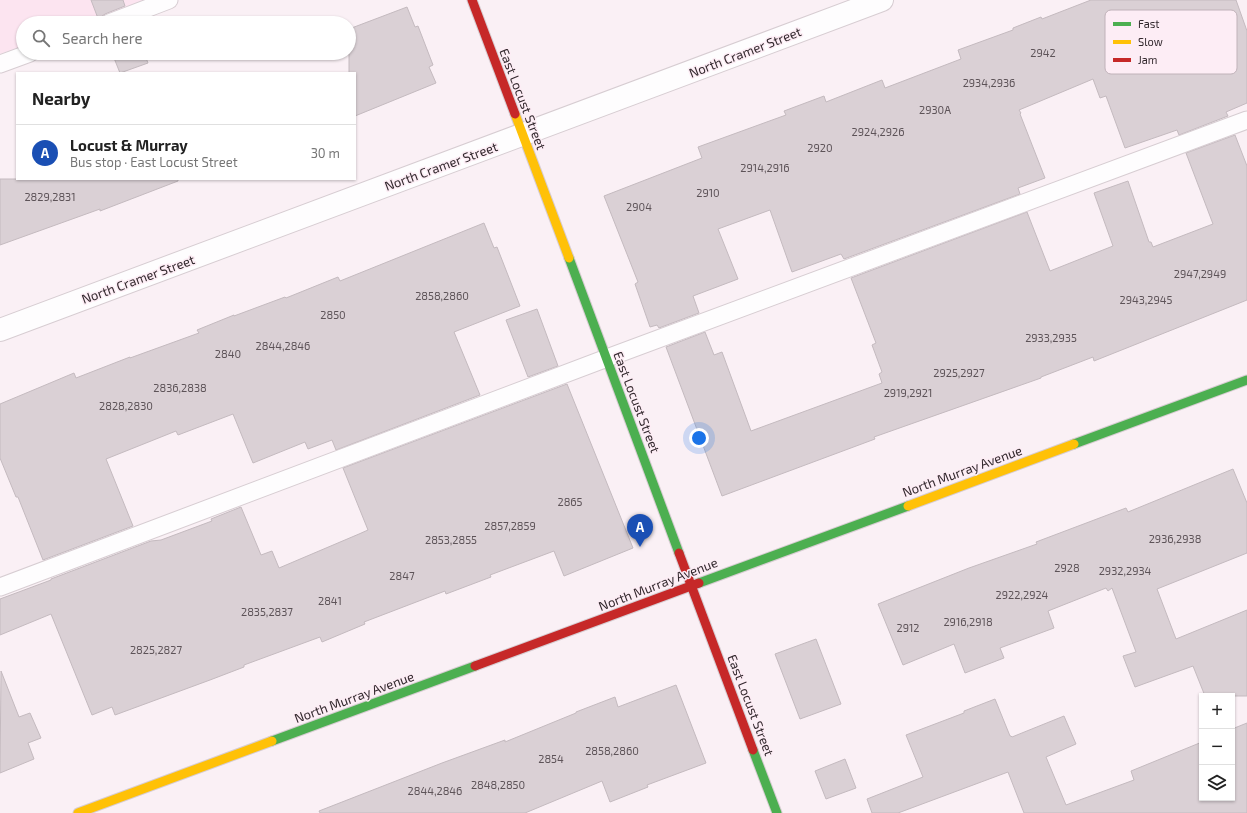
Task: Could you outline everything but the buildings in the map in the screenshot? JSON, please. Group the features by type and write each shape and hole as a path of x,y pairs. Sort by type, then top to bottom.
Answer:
{"street":[{"name":"East Locust Street","path":"472,0 777,813"},
{"name":"North Cramer Street","path":"0,330 882,0"},
{"name":"North Murray Avenue","path":"78,813 1247,380"}],"lane":[{"path":"128,16 170,0"},
{"path":"0,64 16,58"},
{"path":"0,587 607,358 1247,120"}],"shaded area":[{"path":"0,0 145,0 102,16 16,16 16,48 0,54"}],"traffic: fast":[{"path":"569,258 679,553"},
{"path":"1074,444 1247,380"},
{"path":"699,583 908,506"},
{"path":"272,741 475,666"},
{"path":"753,750 777,813"}],"traffic: slow":[{"path":"515,114 569,258"},
{"path":"908,506 1074,444"},
{"path":"78,813 272,741"}],"traffic: jam":[{"path":"472,0 515,114"},
{"path":"679,553 753,750"},
{"path":"475,666 699,583"}],"place":[{"name":"Locust & Murray","path":"640,547"}]}
